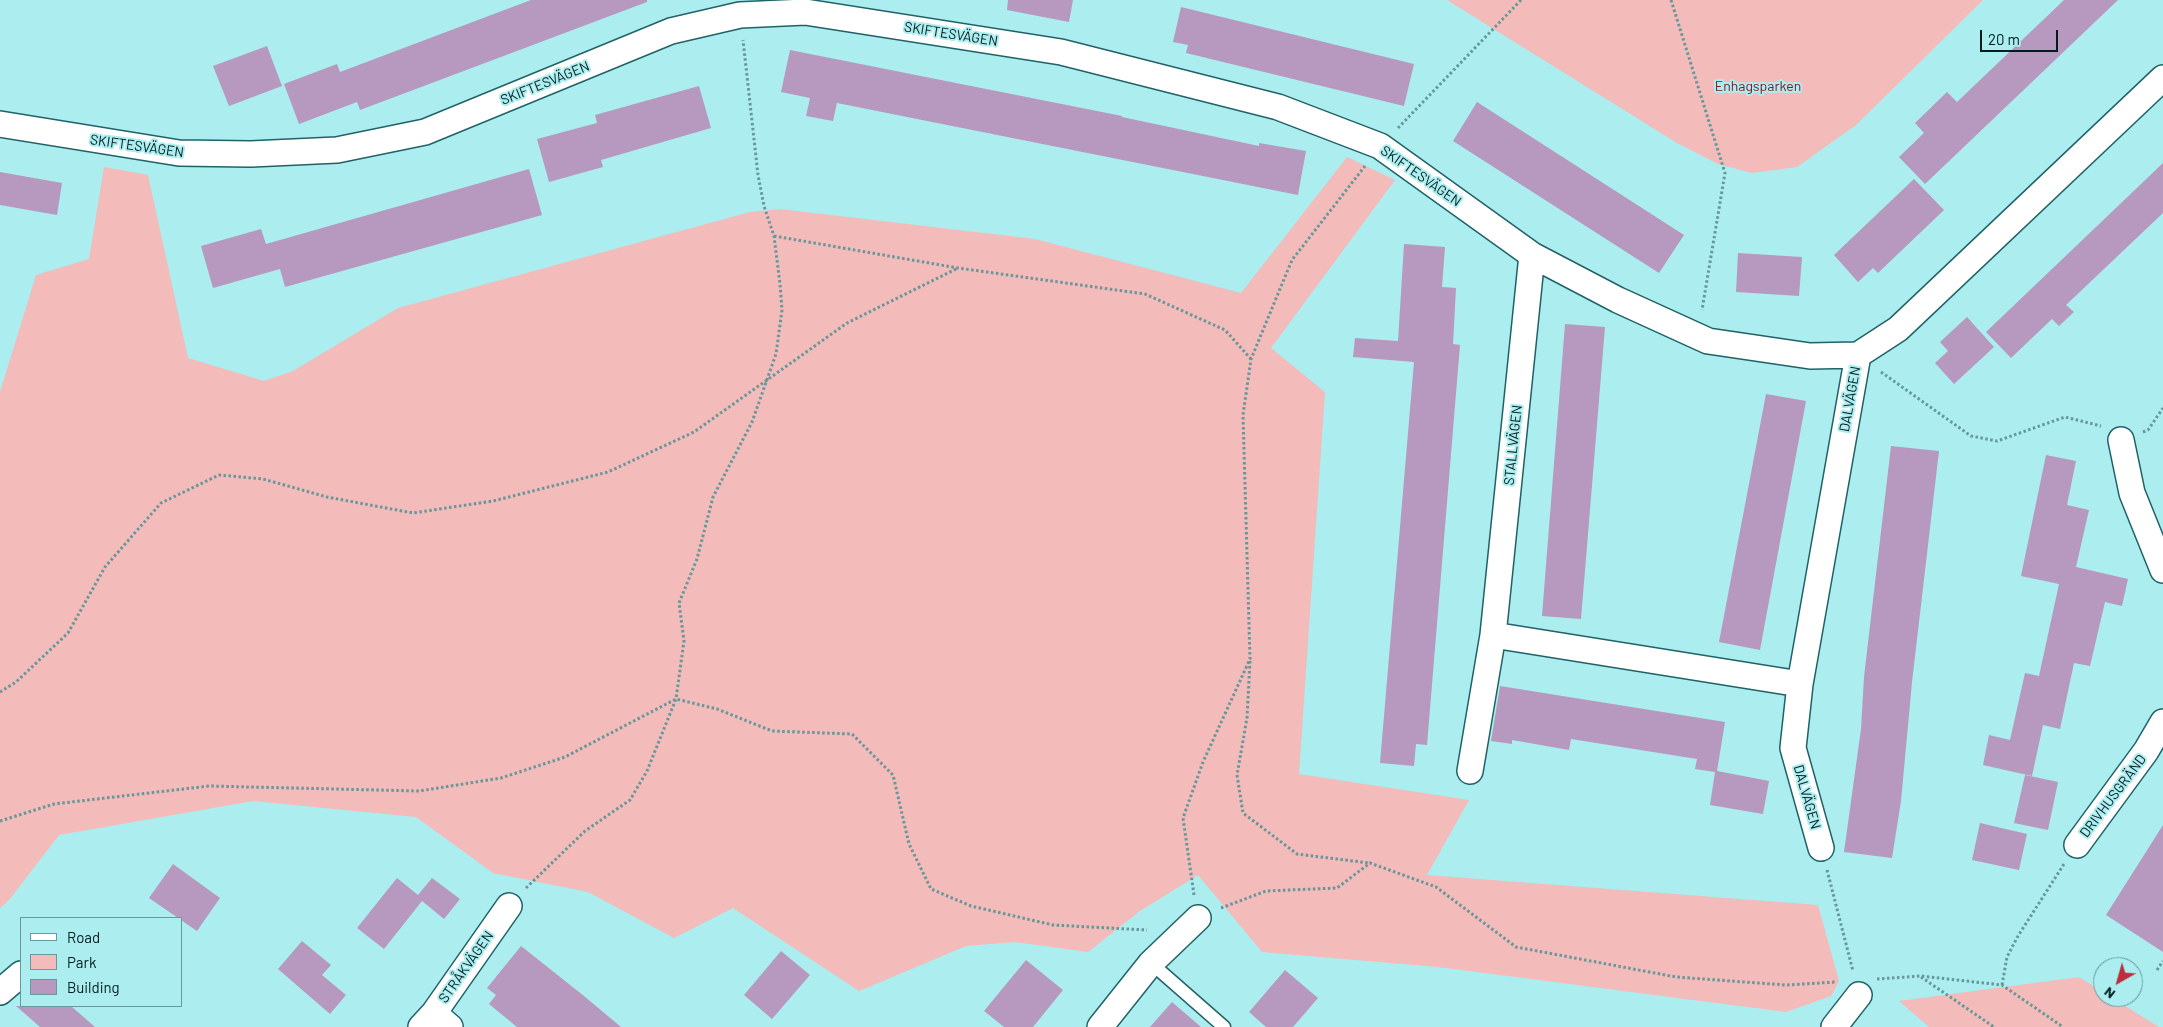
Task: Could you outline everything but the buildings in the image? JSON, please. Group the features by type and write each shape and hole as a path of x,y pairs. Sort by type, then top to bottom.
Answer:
{"street":[{"name":"SKIFTESVÄGEN","path":"0,124 179,153 251,154 337,150 425,132 671,31 738,7 805,12 1061,52 1278,106 1380,146 1532,255 1618,300 1698,336 1708,340 1810,356 1858,355"},
{"name":"DALVÄGEN","path":"1821,848 1793,748 1800,684 1858,355 1898,329 2163,78"},
{"name":"STALLVÄGEN","path":"1470,771 1494,635 1532,255"},
{"path":"2121,440 2132,493 2163,570"},
{"path":"1494,635 1800,684"},
{"name":"DRIVHUSGRÄND","path":"2077,845 2146,751 2163,722"},
{"name":"STRÅKVÄGEN","path":"435,1022 509,906"},
{"path":"1100,1027 1151,963 1190,925"},
{"path":"0,992 20,975"},
{"path":"1834,1027 1857,988"}],"lane":[{"path":"1151,963 1224,1027"}],"path":[{"path":"1521,0 1380,146 1292,260 1251,359 1243,415 1250,659 1247,718 1237,775 1243,813 1297,854 1370,863 1436,887 1516,947 1676,977 1857,988 1921,976 2002,986 2063,1027"},
{"path":"1671,0 1725,173 1698,336"},
{"path":"509,906 536,877 585,831 630,800 646,771 676,699 684,641 679,603 697,559 713,497 752,422 776,354 782,310 774,236 764,206 758,175 738,7"},
{"path":"774,236 958,268 1145,294 1225,330 1251,359"},
{"path":"0,692 16,682 68,633 105,567 161,503 219,474 263,479 327,496 413,513 493,502 608,472 694,432 846,323 958,268"},
{"path":"1858,355 1970,436 1997,441 2065,417 2102,426 2121,440 2148,430 2163,408"},
{"path":"1190,925 1184,818 1203,762 1250,659"},
{"path":"0,820 54,804 209,786 418,791 501,778 565,757 676,699 717,709 772,732 852,734 893,775 909,844 931,889 972,906 1053,924 1190,925 1266,891 1337,888 1370,863"},
{"path":"2002,986 2007,958 2018,936 2077,845"},
{"path":"1821,848 1857,988"},
{"path":"2158,970 2163,961"},
{"path":"1921,976 1994,1027"}],"green space":[{"name":"Enhagsparken","path":"1447,0 1983,0 1856,125 1797,167 1752,173 1718,164 1677,143"},
{"path":"1347,157 1395,180 1271,348 1325,392 1299,774 1469,800 1427,875 1818,905 1839,981 1831,996 1786,1012 1438,967 1262,952 1198,875 1140,911 1088,952 1015,942 966,946 859,991 733,908 674,938 588,892 493,873 416,817 253,801 59,835 9,900 0,908 0,392 36,275 89,259 104,167 148,175 188,358 264,381 293,371 398,308 750,212 780,209 1035,239 1241,293"},
{"path":"2079,977 2093,986 2093,1007 2127,1007 2159,1027 1929,1027 1899,1001"}]}
